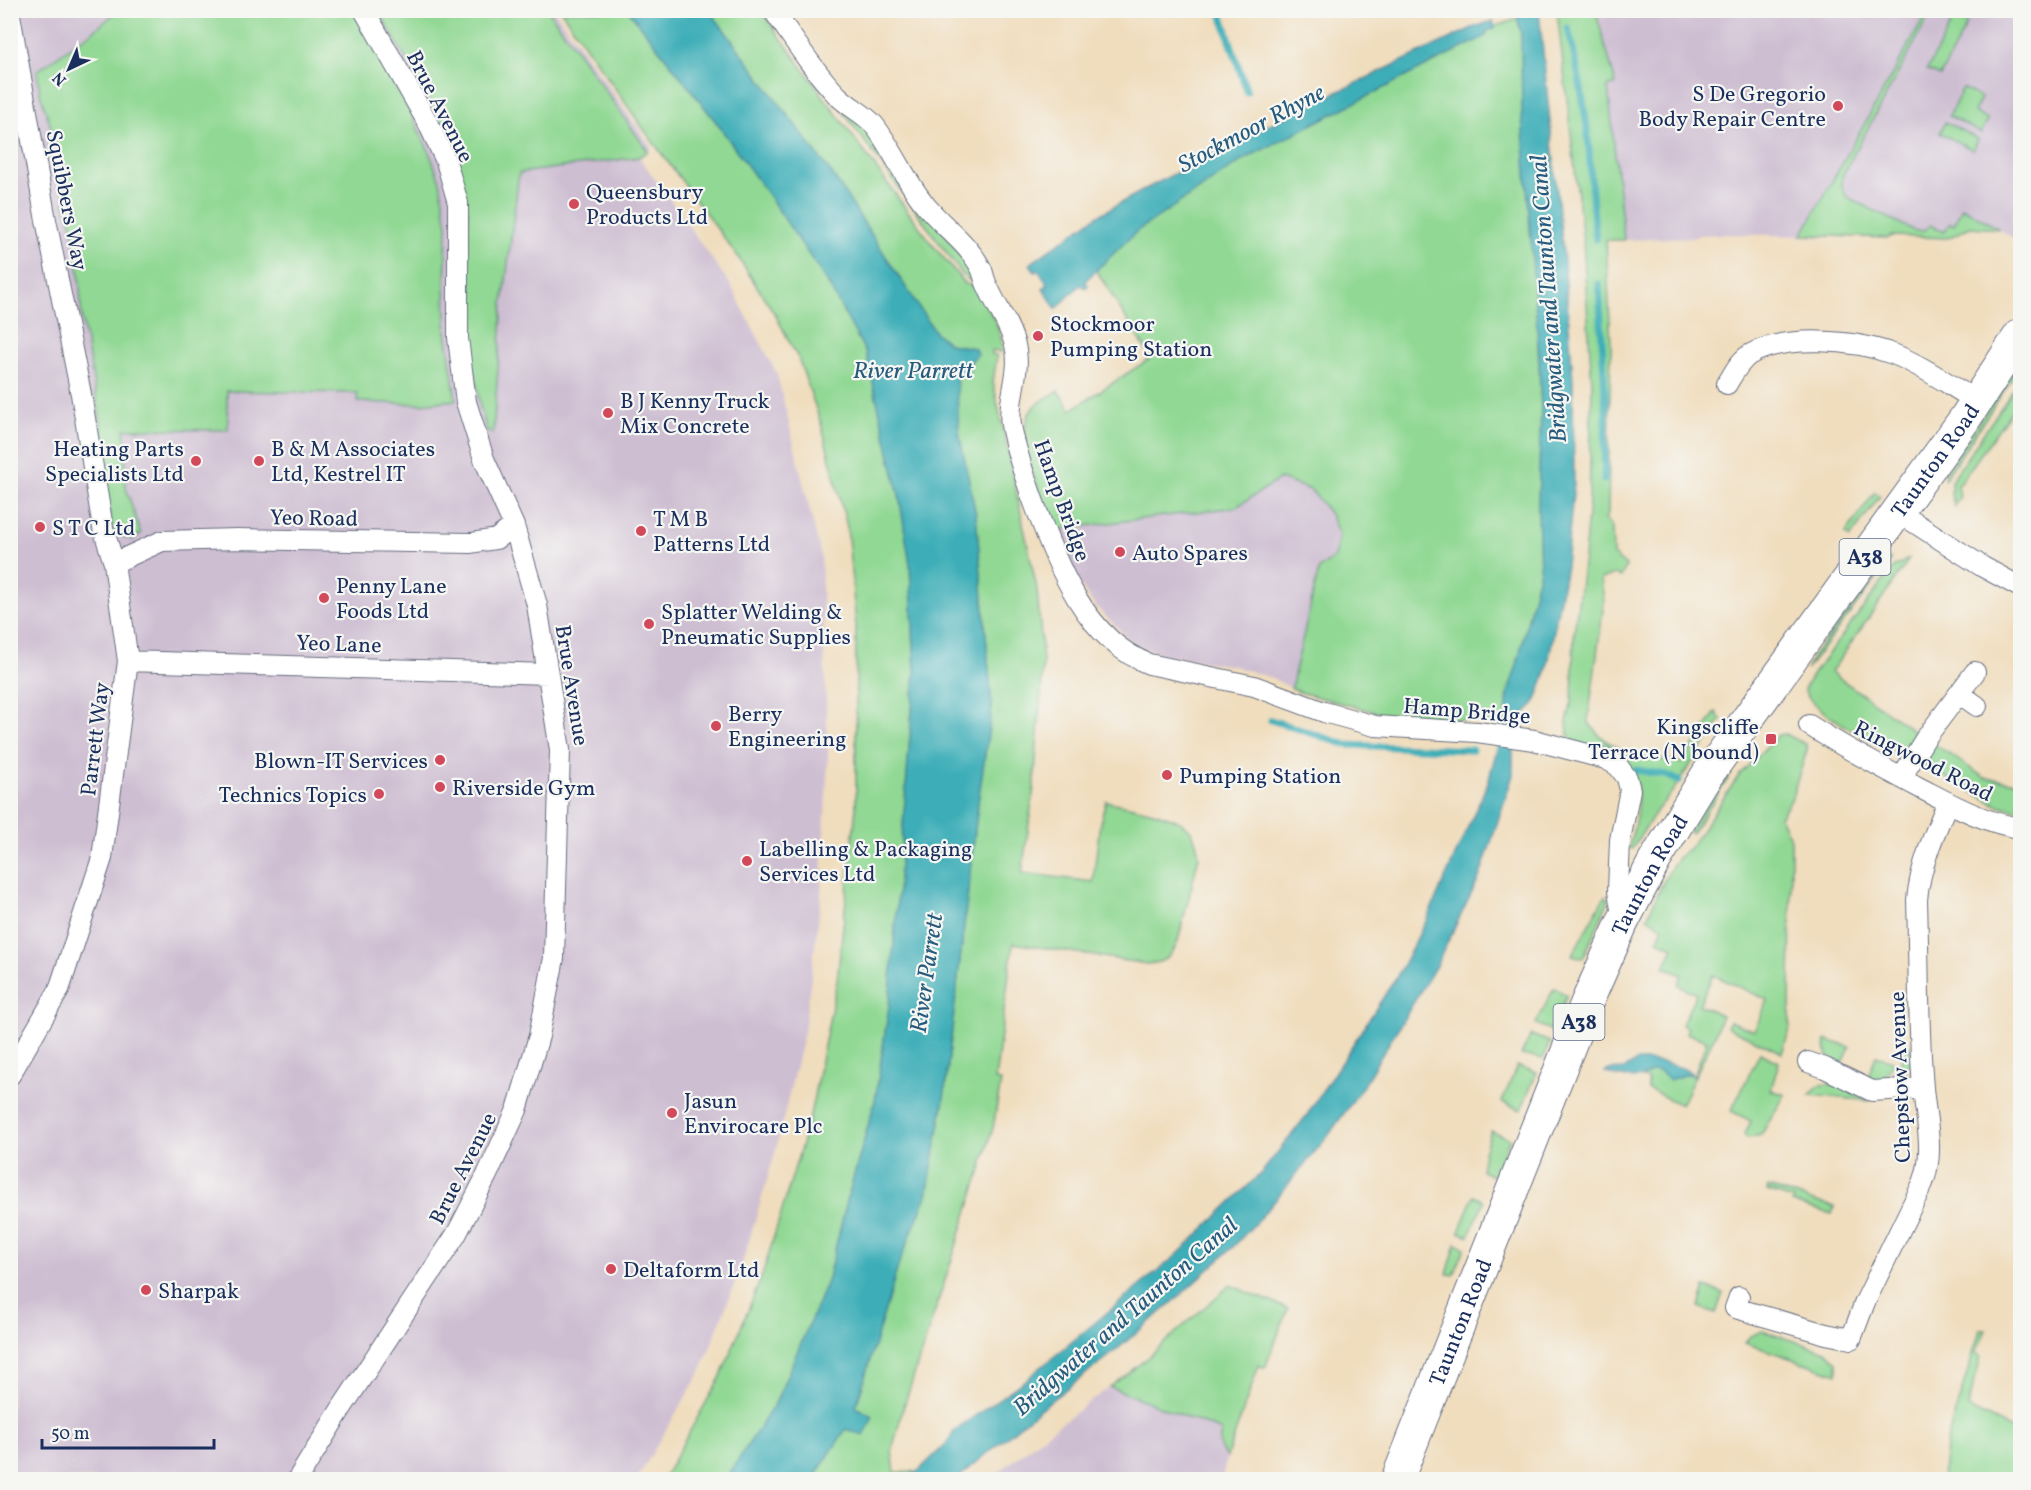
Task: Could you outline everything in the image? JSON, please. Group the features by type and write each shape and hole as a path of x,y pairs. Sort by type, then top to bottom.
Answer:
{"main road":[{"name":"Taunton Road","path":"1397,1479 1587,1002 1623,921 1655,860 1707,775 1977,401 2020,335"}],"street":[{"name":"Brue Avenue","path":"297,1479 456,1235 488,1175 517,1110 539,1036 554,958 560,750 537,605 514,526 484,459 466,402 458,338 458,203 446,161 428,123 364,10"},
{"name":"Hamp Bridge","path":"773,10 825,83 843,101 872,122 924,204 968,249 982,271 1014,342 1017,368 1010,402 1011,424 1029,488 1051,549 1067,582 1087,613 1109,639 1134,658 1149,664 1254,686 1324,712 1375,726 1477,732 1540,741 1606,759 1618,766 1627,778 1630,790 1620,840 1618,891 1623,921"},
{"name":"Squibbers Way","path":"10,15 45,215 81,394"},
{"path":"1727,384 1740,364 1758,351 1777,345 1827,342 1869,347 1907,360 1977,401"},
{"name":"Parrett Way","path":"10,1075 59,990 102,858 128,661 114,563 103,528 81,394"},
{"path":"1898,512 1969,559 2020,587"},
{"name":"Yeo Road","path":"114,563 162,541 237,539 471,543 496,539 514,526"},
{"name":"Yeo Lane","path":"128,661 548,674"},
{"path":"1901,778 1925,739 1975,672"},
{"path":"1960,694 1977,706"},
{"name":"Ringwood Road","path":"1809,726 1948,802 1983,818 2020,828"},
{"name":"Chepstow Avenue","path":"1739,1297 1735,1308 1851,1339 1865,1302 1928,1172 1930,1141 1923,1088 1917,900 1918,885 1925,862 1948,802"},
{"path":"1808,1062 1872,1091 1923,1088"}],"shaded area":[{"path":"10,11 555,11 652,148 639,157 730,284 777,374 821,556 828,757 821,897 804,1032 775,1153 741,1268 701,1371 637,1479 11,1479"},
{"path":"1597,11 2020,11 2020,243 1999,229 1970,227 1948,238 1723,234 1624,240 1608,87 1615,84"},
{"path":"1280,479 1311,490 1330,514 1339,535 1335,557 1318,569 1291,688 1272,678 1233,666 1169,656 1141,647 1131,641 1095,606 1083,589 1054,530 1236,507"},
{"path":"1110,1387 1234,1436 1222,1479 989,1480 1054,1428"}],"green space":[{"path":"118,11 354,11 410,112 440,181 447,226 446,331 456,400 420,404 358,402 357,393 227,391 228,430 125,429 126,488 141,534 132,540 113,532 107,498 101,423 82,319 79,274 72,226 65,204 65,183 57,146 40,93 37,71"},
{"path":"379,11 549,11 648,151 639,157 519,173 503,304 493,434 487,431 480,406 472,356 468,213 460,171 449,136"},
{"path":"561,11 629,11 717,123 826,280 866,353 899,495 910,564 915,671 889,1006 875,1101 827,1282 776,1402 726,1479 663,1479 721,1376 762,1276 809,1121 837,981 856,808 856,625 847,527 821,423 799,360 776,316 738,257 645,131"},
{"path":"710,11 761,11 929,240 964,283 977,288 996,323 1003,352 992,350 992,354 997,356 993,382 1037,589 1043,662 1034,787 1022,873 1093,882 1100,823 1106,801 1163,815 1183,824 1194,836 1199,856 1178,941 1170,955 1163,961 1147,964 1013,943 995,1080 1001,1081 993,1128 902,1412 892,1451 895,1472 913,1470 916,1473 903,1479 813,1479 846,1428 872,1416 855,1408 899,1263 927,1195 944,1099 979,795 992,707 976,515 959,432 956,373 969,371 974,348 949,344 935,332 834,177"},
{"path":"1557,11 1611,11 1597,16 1616,84 1608,87 1624,240 1606,240 1611,345 1608,513 1605,519 1612,528 1613,555 1626,566 1621,577 1615,574 1601,579 1604,602 1588,721 1606,741 1617,748 1642,756 1682,763 1716,712 1721,720 1632,849 1628,848 1636,816 1637,784 1572,740 1568,734 1567,722 1572,701 1574,634 1589,503 1592,385 1583,241"},
{"path":"1928,11 1932,11 1843,174 1842,187 1847,197 1915,231 1923,231 1930,225 1944,232 1950,223 1954,225 1962,207 1999,229 1970,227 1948,238 1802,235"},
{"path":"1954,18 1967,24 1940,76 1927,70"},
{"path":"1518,19 1521,34 1522,116 1535,280 1541,410 1538,507 1540,570 1508,693 1503,726 1479,721 1390,716 1291,688 1319,569 1335,557 1339,535 1330,514 1311,490 1280,479 1236,507 1054,530 1027,457 1025,427 1034,407 1058,391 1071,410 1151,358 1096,270 1137,231 1246,158 1485,36 1487,31 1495,26"},
{"path":"1963,88 1981,98 1974,112 1988,120 1981,133 1949,116"},
{"path":"841,109 869,129 973,273 977,282 967,279 962,274"},
{"path":"1945,122 1978,139 1973,150 1940,133"},
{"path":"2020,359 2020,367 1944,480 1945,473"},
{"path":"2020,380 2020,399 1958,486 1960,496 1954,506 1951,481"},
{"path":"1875,492 1880,496 1850,538 1845,534"},
{"path":"1910,558 1831,672 1917,733 1906,749 1898,753 1830,716 1809,698 1804,689 1894,567"},
{"path":"1890,559 1890,562 1806,670 1813,656"},
{"path":"1784,734 1806,744 1807,750 1791,800 1780,817 1791,840 1790,1028 1782,1053 1727,1027 1730,1021 1754,1031 1768,1000 1713,975 1699,1005 1722,1015 1714,1037 1681,1105 1648,1089 1648,1079 1642,1078 1653,1071 1661,1072 1669,1080 1687,1074 1694,1075 1707,1041 1686,1033 1688,1028 1682,1025 1696,993 1678,985 1682,975 1664,967 1673,947 1658,940 1663,926 1647,918 1670,870 1682,854 1689,849 1740,774 1778,735"},
{"path":"1933,743 1985,778 2020,782 2020,811 1997,805 1924,766 1923,757"},
{"path":"1732,773 1692,833 1688,832 1717,788"},
{"path":"1605,896 1609,900 1583,958 1572,955"},
{"path":"1554,988 1567,995 1552,1031 1536,1024"},
{"path":"1531,1035 1550,1042 1543,1059 1521,1055"},
{"path":"1826,1040 1850,1047 1842,1066 1828,1056"},
{"path":"1911,1044 1909,1068 1902,1076 1889,1082"},
{"path":"1760,1053 1779,1062 1771,1090 1785,1095 1761,1135 1748,1138 1744,1136 1751,1121 1731,1111"},
{"path":"1876,1056 1894,1061 1882,1082 1867,1078"},
{"path":"1517,1066 1537,1072 1521,1110 1502,1102"},
{"path":"1819,1085 1841,1086 1871,1101 1810,1095"},
{"path":"1491,1131 1510,1139 1493,1176 1481,1171"},
{"path":"1768,1187 1834,1207 1832,1214 1792,1203 1793,1199 1767,1191"},
{"path":"1473,1196 1484,1201 1469,1236 1459,1232"},
{"path":"1456,1244 1465,1248 1454,1275 1447,1274"},
{"path":"1230,1285 1288,1309 1265,1368 1259,1365 1227,1457 1220,1445 1222,1431 1110,1387"},
{"path":"1705,1287 1723,1293 1716,1313 1699,1307"},
{"path":"1980,1330 1986,1330 1976,1353 1981,1356 1968,1408 2020,1433 2020,1474 2006,1479 1942,1479 1947,1440"},
{"path":"1762,1331 1826,1351 1837,1362 1837,1374 1745,1343 1750,1336"}],"water":[{"name":"River Parrett","path":"629,11 710,11 834,177 935,332 949,344 974,348 978,354 970,362 969,371 956,373 959,432 976,515 992,707 979,795 944,1099 927,1195 899,1263 856,1407 873,1416 864,1436 846,1429 813,1479 726,1479 776,1402 827,1282 875,1101 889,1006 915,672 910,564 899,495 866,353 826,280 767,193 717,123"},
{"name":"Bridgwater and Taunton Canal","path":"1516,11 1539,11 1565,272 1573,380 1574,483 1566,566 1547,669 1535,703 1523,715 1513,750 1513,775 1480,876 1436,966 1361,1089 1328,1136 1262,1216 1233,1247 1108,1357 1041,1408 957,1479 903,1480 916,1473 947,1443 955,1430 1028,1378 1177,1255 1263,1171 1307,1115 1397,976 1426,921 1488,782 1540,570 1539,357 1522,116 1521,34"},
{"path":"1493,21 1495,28 1487,31 1486,36 1246,158 1137,231 1085,281 1088,285 1086,288 1080,285 1056,309 1043,288 1048,285 1038,270 1035,272 1030,264 1097,216 1268,125 1472,28"},
{"path":"1638,1061 1668,1064 1683,1068 1694,1075 1687,1074 1669,1080 1661,1072 1653,1071 1636,1078 1605,1072 1624,1069"}],"waterway":[{"path":"1220,10 1247,92"},
{"path":"1568,28 1585,113 1596,239"},
{"path":"1599,284 1606,410 1604,480"},
{"path":"1271,720 1347,745 1472,750"},
{"path":"1636,770 1666,775 1679,781"}],"place":[{"name":"S De Gregorio Body Repair Centre","path":"1838,106"},
{"name":"Queensbury Products Ltd","path":"574,204"},
{"name":"Stockmoor Pumping Station","path":"1038,336"},
{"name":"B J Kenny Truck Mix Concrete","path":"608,413"},
{"name":"Heating Parts Specialists Ltd","path":"196,461"},
{"name":"B & M Associates Ltd, Kestrel IT","path":"259,461"},
{"name":"S T C Ltd","path":"40,527"},
{"name":"T M B Patterns Ltd","path":"641,531"},
{"name":"Auto Spares","path":"1120,552"},
{"name":"Penny Lane Foods Ltd","path":"324,598"},
{"name":"Splatter Welding & Pneumatic Supplies","path":"649,624"},
{"name":"Berry Engineering","path":"716,726"},
{"name":"Kingscliffe Terrace (N bound)","path":"1771,739"},
{"name":"Blown-IT Services","path":"440,760"},
{"name":"Pumping Station","path":"1167,775"},
{"name":"Riverside Gym","path":"440,787"},
{"name":"Technics Topics","path":"379,794"},
{"name":"Labelling & Packaging Services Ltd","path":"747,861"},
{"name":"Jasun Envirocare Plc","path":"672,1113"},
{"name":"Deltaform Ltd","path":"611,1269"},
{"name":"Sharpak","path":"146,1290"}],"water label":[{"name":"Stockmoor Rhyne","path":"1251,128"}]}
